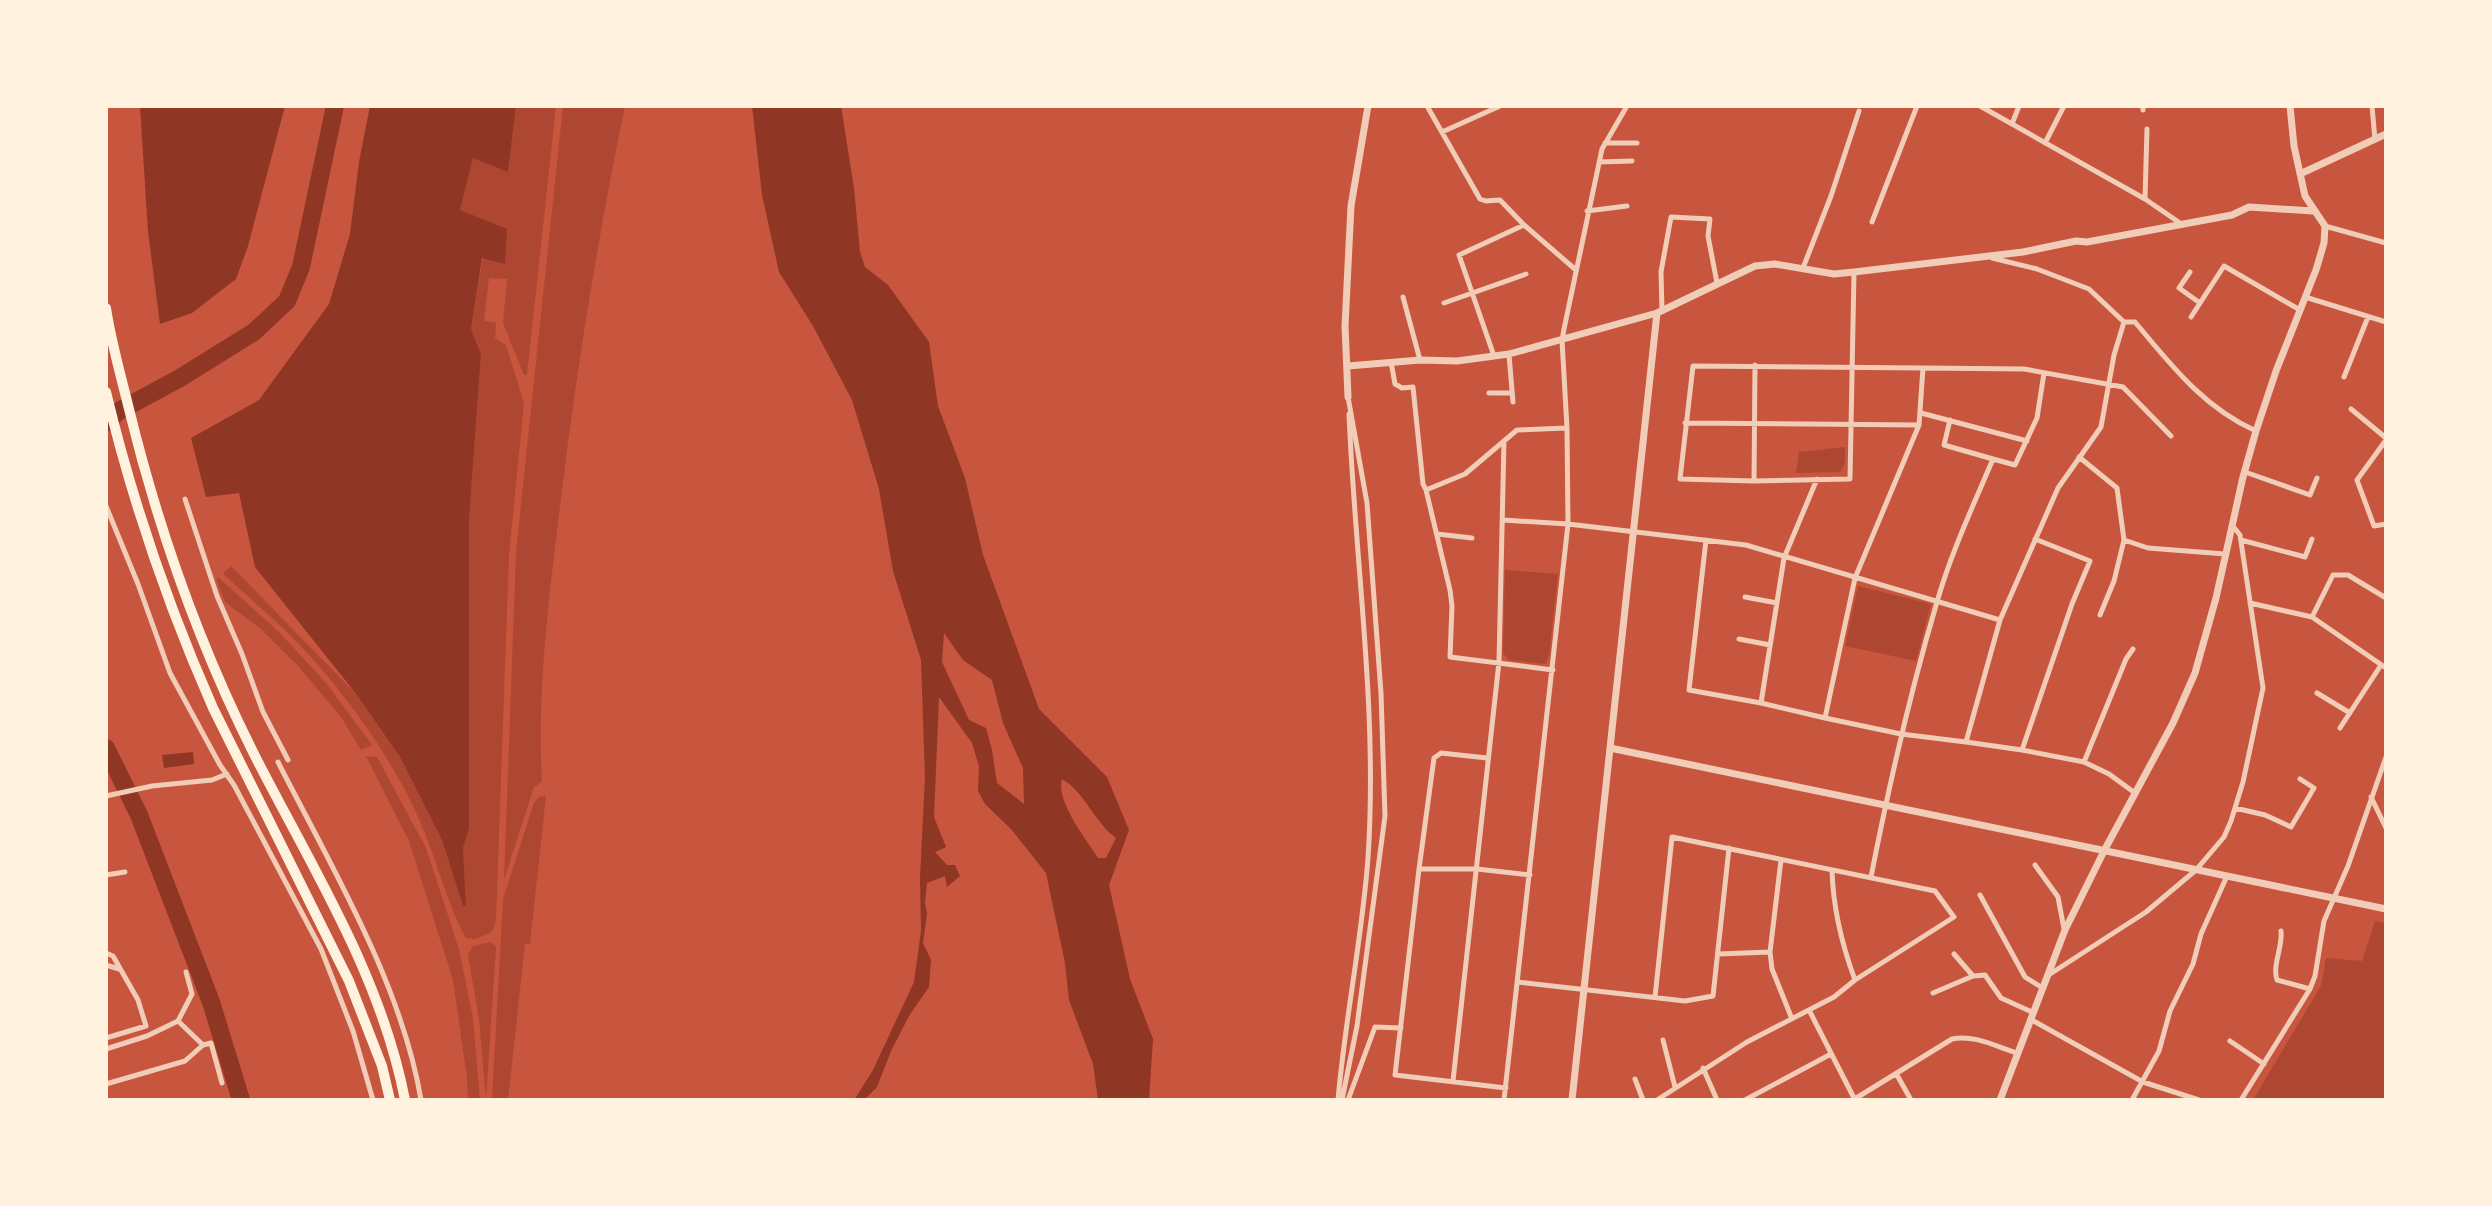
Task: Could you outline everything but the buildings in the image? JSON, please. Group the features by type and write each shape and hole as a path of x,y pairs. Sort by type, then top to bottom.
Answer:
{"highway":[{"path":"106,308 136,435 173,556 210,658 254,754 331,899 361,963 398,1063 405,1100"},
{"path":"106,392 157,568 194,665 349,981 382,1066 390,1100"}],"street":[{"path":"1343,1100 1368,857 1370,742 1345,326 1351,206 1368,106"},
{"path":"1427,106 1480,199 1500,200 1576,270"},
{"path":"1442,132 1500,106"},
{"path":"1504,1100 1568,524 1562,340 1599,162 1605,143 1627,106"},
{"path":"1872,222 1917,106"},
{"path":"1980,106 2145,199 2180,223"},
{"path":"2012,124 2019,106"},
{"path":"2045,143 2064,106"},
{"path":"2290,106 2300,174 2305,196 2313,211 2325,226 2386,243"},
{"path":"2372,106 2375,140"},
{"path":"1803,268 1859,111"},
{"path":"2145,199 2147,129"},
{"path":"2300,174 2386,134"},
{"path":"1605,143 1637,143"},
{"path":"1599,162 1632,161"},
{"path":"1587,211 1627,206"},
{"path":"1348,366 1420,360 1457,361 1509,354 1660,312 1755,266 1775,264 1834,274 2087,242 2232,215 2249,207 2313,211"},
{"path":"1572,1100 1660,312 1661,272 1671,217 1710,219 1708,236 1717,283"},
{"path":"1494,356 1459,255 1524,225"},
{"path":"2000,1100 2065,930 2173,723 2195,673 2256,431 2324,243 2325,226"},
{"path":"1988,256 2037,269 2089,289 2124,322 2135,322 2195,392 2232,420 2256,431"},
{"path":"2191,317 2224,266 2300,310"},
{"path":"1854,272 1852,365 1853,422 1850,479 1680,479 1693,366 1852,365 2024,369 2123,387 2171,436"},
{"path":"2190,272 2179,288 2200,303"},
{"path":"1444,303 1526,274"},
{"path":"1403,297 1420,360"},
{"path":"2305,297 2386,322"},
{"path":"2344,377 2368,317"},
{"path":"1966,742 2000,620 2058,488 2101,427 2114,355 2124,322"},
{"path":"1509,354 1513,402"},
{"path":"1391,362 1395,384 1402,388 1413,387 1423,484 1452,606 1450,657 1553,670"},
{"path":"1754,481 1755,365"},
{"path":"1825,718 1855,578 1919,425 1923,368"},
{"path":"1950,420 1944,445 2015,465 2037,418 2044,373"},
{"path":"1489,393 1512,393"},
{"path":"1343,1100 1357,1026 1385,816 1381,693 1367,503 1348,397"},
{"path":"2351,409 2386,439 2357,480 2374,526 2386,524"},
{"path":"1921,413 2027,441"},
{"path":"1685,423 1853,422 1919,425"},
{"path":"1426,490 1465,474 1517,430 1567,428"},
{"path":"1453,1081 1499,662 1504,441"},
{"path":"2079,457 2117,488 2124,540 2114,581 2100,615"},
{"path":"1871,877 1901,734 1937,601 1993,459"},
{"path":"2245,472 2310,495 2317,478"},
{"path":"1761,703 1784,558 1817,479"},
{"path":"185,499 217,596 263,712 288,760"},
{"path":"106,506 170,673 321,949 353,1031 373,1100"},
{"path":"1503,520 1568,524 1746,545 2000,620"},
{"path":"2046,977 2146,912 2196,870 2224,837 2243,782 2263,688 2241,540 2232,525"},
{"path":"1437,534 1472,538"},
{"path":"2022,750 2090,561 2035,539"},
{"path":"2241,540 2305,557 2312,539"},
{"path":"1706,540 1689,690 1901,734 2022,750 2084,762 2109,774 2135,793"},
{"path":"2124,540 2148,548 2225,554"},
{"path":"2309,616 2333,575 2348,575 2386,598"},
{"path":"1745,597 1777,603"},
{"path":"2250,603 2309,616 2384,666 2340,728"},
{"path":"1739,639 1770,645"},
{"path":"2084,762 2126,659 2133,649"},
{"path":"2317,693 2350,713"},
{"path":"1610,748 2386,909"},
{"path":"1487,758 1441,753 1434,758 1395,1075 1506,1088"},
{"path":"2241,1100 2310,989 2324,921 2348,866 2386,757"},
{"path":"278,762 388,987 414,1062 421,1100"},
{"path":"106,796 147,786 212,780 227,774"},
{"path":"2235,808 2265,815 2291,827 2314,788 2300,779"},
{"path":"2371,797 2386,828"},
{"path":"1655,997 1672,837 1935,891 1954,917 1855,980 1834,997 1747,1042 1657,1100"},
{"path":"1518,982 1685,1001 1713,996 1729,848"},
{"path":"1781,860 1770,952 1772,969 1792,1019"},
{"path":"2035,865 2058,897 2065,930"},
{"path":"1419,869 1477,869 1530,875"},
{"path":"1832,870 1838,918 1855,980"},
{"path":"106,874 125,872"},
{"path":"2132,1100 2159,1051 2170,1011 2193,964 2201,934 2227,876"},
{"path":"1980,895 2025,977 2041,987"},
{"path":"2281,931 2275,975 2277,980 2310,989"},
{"path":"1718,954 1770,952"},
{"path":"106,953 113,956 138,1000 146,1026 106,1038"},
{"path":"1954,954 1973,976"},
{"path":"106,965 119,969"},
{"path":"106,1049 180,1023 192,994 186,972"},
{"path":"1933,993 1973,976 1985,975 2001,998 2143,1082 2199,1100"},
{"path":"1809,1010 1854,1100 1937,1047 1962,1037 2017,1053"},
{"path":"180,1023 201,1044"},
{"path":"1343,1100 1375,1027 1401,1028"},
{"path":"1663,1040 1675,1087"},
{"path":"2230,1041 2264,1064"},
{"path":"106,1084 185,1061 201,1044 211,1043 222,1083"},
{"path":"1745,1100 1831,1054"},
{"path":"1703,1068 1717,1100"},
{"path":"1897,1075 1911,1100"},
{"path":"1635,1079 1643,1100"}],"shaded area":[{"path":"140,106 285,106 248,246 236,279 192,313 160,324 148,232"},
{"path":"370,106 516,106 508,172 473,158 460,210 507,229 505,264 482,258 471,329 481,354 469,520 469,829 463,848 466,906 463,906 442,840 400,757 357,695 255,567 239,493 206,497 191,438 259,400 329,304 350,234"},
{"path":"516,106 556,106 527,375 524,375 503,323 507,279 489,278 484,321 496,323 495,338 506,345 524,403 509,555 496,920 492,932 475,939 466,938 463,933 414,808 373,737 305,651 223,574 231,566 357,695 400,757 442,840 463,906 466,906 463,848 469,829 469,520 481,354 471,329 483,257 460,211 473,157 508,172"},
{"path":"563,106 625,106 596,259 565,464 544,648 542,782 534,787 504,880 516,552"},
{"path":"752,106 841,106 860,252 865,267 888,285 929,342 938,406 965,478 983,555 1039,709 1107,777 1129,830 1109,885 1130,979 1153,1039 1149,1100 1098,1100 1093,1064 1069,1000 1065,963 1046,873 1011,829 985,804 978,791 979,766 972,743 939,697 934,817 946,847 935,852 947,865 955,865 960,876 947,887 945,876 927,883 923,943 931,960 929,987 909,1016 877,1087 864,1100 854,1100 873,1070 914,982 921,931 925,777 921,660 893,571 879,489 852,400 813,326 779,272 762,195","holes":["944,633 963,660 992,680 1003,723 1023,768 1024,804 997,783 986,728 969,720 942,662","1062,779 1077,791 1116,838 1106,858 1098,858 1073,819 1063,798"]},
{"path":"1845,447 1845,463 1840,472 1796,473 1799,452"},
{"path":"1505,570 1558,574 1549,656 1545,664 1509,660 1503,653"},
{"path":"216,578 279,632 327,684 372,745 361,750 341,717 298,666 261,629 225,602"},
{"path":"1858,586 1931,604 1916,661 1845,646"},
{"path":"193,752 194,764 164,768 162,755"},
{"path":"366,756 377,757 426,848 459,949 473,1018 480,1100 468,1100 453,980 409,841"},
{"path":"546,796 530,944 525,944 508,1100 492,1100 503,899 534,803 539,797"},
{"path":"2375,921 2386,923 2386,1100 2253,1100 2321,986 2326,958 2362,961"},
{"path":"491,942 496,947 486,1100 479,1019 468,955 473,946"}],"waterway":[{"path":"106,423 119,411 254,332 287,301 301,267 335,106"},
{"path":"106,748 139,815 211,1002 241,1100"}]}
